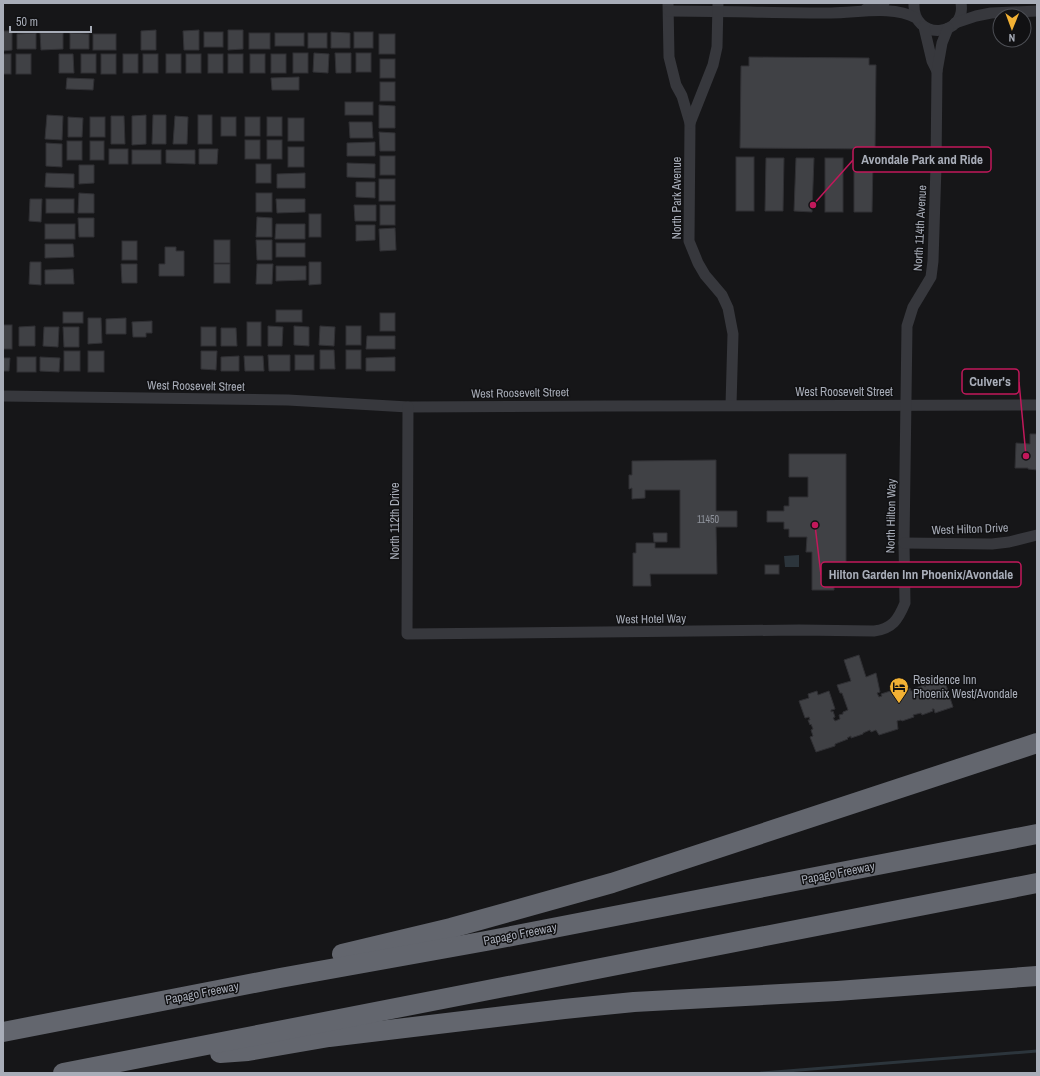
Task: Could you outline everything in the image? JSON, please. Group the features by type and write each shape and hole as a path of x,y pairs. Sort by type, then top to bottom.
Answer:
{"highway":[{"path":"280,978 342,954 459,926 612,883 1037,743"},
{"name":"Papago Freeway","path":"3,1032 280,978 486,941 1037,834"},
{"path":"63,1073 1037,883"},
{"path":"126,1061 248,1051 329,1037 634,1002 837,991 1037,976"}],"street":[{"path":"861,11 884,3"},
{"path":"914,3 916,18 924,27 932,61 937,72"},
{"path":"937,72 942,43 951,26 961,13 961,3"},
{"path":"1028,3 1037,5"},
{"path":"668,7 718,7 834,13 861,11 896,12 916,18"},
{"name":"North Park Avenue","path":"668,7 668,57 676,85 682,96 690,123 689,241 698,263 722,295 730,316 733,334 731,405"},
{"name":"North Park Avenue","path":"690,123 713,65 718,47 718,7"},
{"path":"924,27 936,31 976,16 990,13 1037,11"},
{"name":"North 114th Avenue","path":"906,405 907,326 912,307 931,277 933,261 937,72"},
{"name":"West Roosevelt Street","path":"3,396 288,400 408,408 731,405 1037,405"},
{"name":"North Hilton Way","path":"892,624 901,612 905,603 904,543 906,405"},
{"name":"North 112th Drive","path":"407,634 408,408"},
{"name":"West Hilton Drive","path":"904,543 992,544 1009,542 1037,535"},
{"name":"West Hotel Way","path":"407,634 800,630 874,631 885,630 892,624"}],"shaded area":[{"path":"799,555 799,567 785,567 784,556"}],"building":[{"path":"156,30 156,50 141,50 141,31"},
{"path":"199,30 199,50 184,50 183,31"},
{"path":"228,30 243,30 243,49 228,50"},
{"path":"3,31 12,31 12,50 3,51"},
{"path":"204,32 223,32 223,47 204,47"},
{"path":"331,32 350,33 350,48 331,48"},
{"path":"354,32 373,32 373,48 354,48"},
{"path":"36,33 36,49 17,49 17,34"},
{"path":"40,33 63,33 63,49 41,50"},
{"path":"70,33 89,34 89,49 70,49"},
{"path":"249,33 270,33 270,49 249,49"},
{"path":"275,33 304,33 304,46 275,46"},
{"path":"308,33 327,33 327,48 308,48"},
{"path":"93,34 116,34 116,50 93,50"},
{"path":"379,34 395,34 395,54 379,54"},
{"path":"293,53 308,53 308,73 293,73"},
{"path":"314,53 329,54 328,73 313,72"},
{"path":"335,53 351,53 351,73 336,73"},
{"path":"356,53 371,53 371,72 356,72"},
{"path":"3,54 11,54 11,74 3,74"},
{"path":"16,54 31,54 31,74 16,74"},
{"path":"59,54 73,54 74,73 59,73"},
{"path":"81,54 96,54 96,73 81,73"},
{"path":"101,54 116,54 116,74 101,74"},
{"path":"123,54 138,54 138,73 123,73"},
{"path":"143,54 158,54 158,73 143,73"},
{"path":"166,54 181,54 181,73 166,73"},
{"path":"186,54 201,54 201,73 186,73"},
{"path":"208,54 223,54 223,73 208,73"},
{"path":"228,54 243,54 243,73 228,73"},
{"path":"250,54 265,54 265,73 250,73"},
{"path":"271,54 286,54 286,73 271,73"},
{"path":"749,57 869,58 869,65 876,65 875,149 740,148 741,66 749,66"},
{"path":"380,59 395,59 395,78 380,78"},
{"path":"299,77 299,90 272,90 271,78"},
{"path":"67,78 94,79 93,90 66,89"},
{"path":"380,82 395,82 395,101 380,101"},
{"path":"345,102 373,102 373,115 345,115"},
{"path":"379,105 395,106 395,128 379,128"},
{"path":"47,115 63,116 62,140 45,139"},
{"path":"146,115 146,144 132,145 132,116"},
{"path":"153,115 166,115 166,144 152,144"},
{"path":"198,115 212,115 212,144 198,144"},
{"path":"111,116 124,116 125,144 111,144"},
{"path":"175,116 188,117 187,144 173,144"},
{"path":"68,117 83,118 82,137 68,137"},
{"path":"90,117 105,117 105,137 90,137"},
{"path":"221,117 236,117 236,136 221,136"},
{"path":"245,117 260,117 260,136 245,136"},
{"path":"267,117 282,117 282,136 267,136"},
{"path":"288,118 304,118 304,141 288,141"},
{"path":"349,122 372,122 373,138 350,138"},
{"path":"379,132 395,133 395,151 380,151"},
{"path":"245,140 260,140 260,159 245,159"},
{"path":"267,140 282,140 282,159 267,159"},
{"path":"67,141 82,141 82,160 67,160"},
{"path":"90,141 104,141 104,160 90,160"},
{"path":"375,142 375,156 347,156 347,143"},
{"path":"46,143 62,144 62,167 46,166"},
{"path":"288,147 304,147 304,167 288,167"},
{"path":"109,149 128,149 128,164 109,164"},
{"path":"199,149 218,149 217,164 199,164"},
{"path":"132,150 161,150 161,164 132,164"},
{"path":"166,150 195,150 195,164 166,163"},
{"path":"380,156 395,156 395,175 380,175"},
{"path":"736,157 754,157 754,211 736,211"},
{"path":"766,158 784,158 783,211 765,211"},
{"path":"796,158 814,158 812,212 794,211"},
{"path":"825,158 843,158 843,212 825,212"},
{"path":"854,159 873,159 872,212 854,212"},
{"path":"347,163 375,164 375,178 347,177"},
{"path":"256,164 271,164 271,183 256,183"},
{"path":"79,165 94,165 94,183 79,184"},
{"path":"46,173 74,174 74,188 45,187"},
{"path":"305,173 305,188 277,188 277,174"},
{"path":"379,179 395,179 395,201 379,201"},
{"path":"356,182 375,182 375,198 356,197"},
{"path":"79,193 94,194 94,213 78,213"},
{"path":"256,193 272,193 272,212 256,212"},
{"path":"30,199 42,199 41,222 29,221"},
{"path":"46,199 74,199 74,213 46,213"},
{"path":"276,199 305,199 305,212 277,213"},
{"path":"354,205 376,205 376,221 355,221"},
{"path":"380,205 395,205 395,225 380,225"},
{"path":"309,214 321,214 321,237 309,237"},
{"path":"257,217 272,218 272,237 256,237"},
{"path":"78,218 94,218 94,237 79,237"},
{"path":"45,224 75,224 75,239 45,239"},
{"path":"276,224 305,224 305,239 275,239"},
{"path":"356,225 375,225 375,240 356,241"},
{"path":"395,228 396,250 380,251 379,229"},
{"path":"214,240 230,240 230,263 214,263"},
{"path":"256,240 272,240 272,260 257,260"},
{"path":"122,241 137,241 137,260 122,260"},
{"path":"276,243 305,243 305,257 276,257"},
{"path":"45,244 73,244 74,257 45,258"},
{"path":"165,247 176,247 176,251 184,251 184,276 159,276 159,264 165,264"},
{"path":"30,262 41,262 41,285 29,284"},
{"path":"309,262 321,262 321,284 309,285"},
{"path":"121,264 137,264 137,283 122,283"},
{"path":"214,264 230,264 230,283 214,283"},
{"path":"257,264 273,264 272,284 256,284"},
{"path":"276,266 306,266 306,280 276,281"},
{"path":"73,269 74,284 45,284 45,270"},
{"path":"276,310 302,310 302,322 276,322"},
{"path":"63,312 83,312 83,323 63,323"},
{"path":"380,313 395,313 395,331 380,331"},
{"path":"88,318 101,318 102,343 88,344"},
{"path":"126,318 126,334 106,334 106,319"},
{"path":"152,321 152,333 146,333 146,337 133,337 132,322"},
{"path":"247,322 261,322 261,346 247,346"},
{"path":"3,325 12,325 12,349 3,349"},
{"path":"35,326 35,346 19,346 19,327"},
{"path":"268,326 283,327 282,346 268,346"},
{"path":"294,326 309,327 309,346 294,345"},
{"path":"320,326 335,327 334,346 319,345"},
{"path":"346,326 361,326 361,345 346,345"},
{"path":"44,327 59,327 58,347 43,346"},
{"path":"63,327 79,327 79,347 64,347"},
{"path":"201,327 216,327 216,346 201,346"},
{"path":"221,328 236,328 237,346 221,346"},
{"path":"367,336 395,336 395,349 366,349"},
{"path":"320,350 334,350 335,369 320,369"},
{"path":"346,350 361,350 361,369 346,369"},
{"path":"64,351 80,351 80,371 64,371"},
{"path":"88,351 104,351 104,372 88,372"},
{"path":"201,351 217,351 216,370 201,369"},
{"path":"268,355 290,355 290,371 269,371"},
{"path":"295,355 314,355 314,370 295,370"},
{"path":"239,356 239,371 221,371 221,357"},
{"path":"244,356 263,356 264,371 245,371"},
{"path":"17,357 36,357 36,372 17,372"},
{"path":"40,357 60,358 59,372 40,371"},
{"path":"395,357 395,371 366,371 366,358"},
{"path":"3,358 10,358 9,371 3,371"},
{"path":"1030,434 1037,434 1037,470 1015,468 1016,443 1030,444"},
{"path":"789,454 846,454 846,582 834,582 834,590 812,590 812,552 806,552 807,537 789,537 789,529 784,529 784,522 767,522 767,511 784,511 784,506 789,506 789,497 808,497 808,477 789,477"},
{"path":"716,460 716,511 737,511 737,527 716,527 717,574 650,574 651,586 633,586 633,553 636,553 636,543 655,543 655,548 680,548 680,490 645,490 645,498 632,499 632,488 629,489 629,475 632,475 632,461"},
{"path":"653,533 667,533 667,542 654,542"},
{"path":"765,565 779,565 779,574 765,574"},
{"name":"Residence Inn Phoenix West/Avondale","path":"859,655 866,677 876,673 880,692 877,693 879,697 882,696 881,694 900,688 902,691 910,688 911,691 914,691 913,689 924,685 925,687 925,682 943,676 948,691 946,691 946,693 948,692 953,707 935,713 934,709 932,709 933,711 922,715 921,713 913,715 914,717 897,721 898,729 879,735 876,730 871,732 870,730 851,738 851,736 847,738 848,739 835,744 835,746 816,752 810,737 813,736 811,730 813,729 808,720 810,720 809,717 805,718 799,701 809,698 808,694 817,691 818,695 829,691 835,709 831,710 831,712 833,711 835,717 833,718 835,721 840,719 839,715 848,710 842,693 840,693 837,685 851,681 844,660"}],"waterway":[{"path":"761,1073 1037,1051"}],"place":[{"name":"Avondale Park and Ride","path":"813,205"},
{"name":"Culver's","path":"1026,456"},
{"name":"Hilton Garden Inn Phoenix/Avondale","path":"815,525"},
{"name":"Residence Inn Phoenix West/Avondale","path":"899,704"}]}
